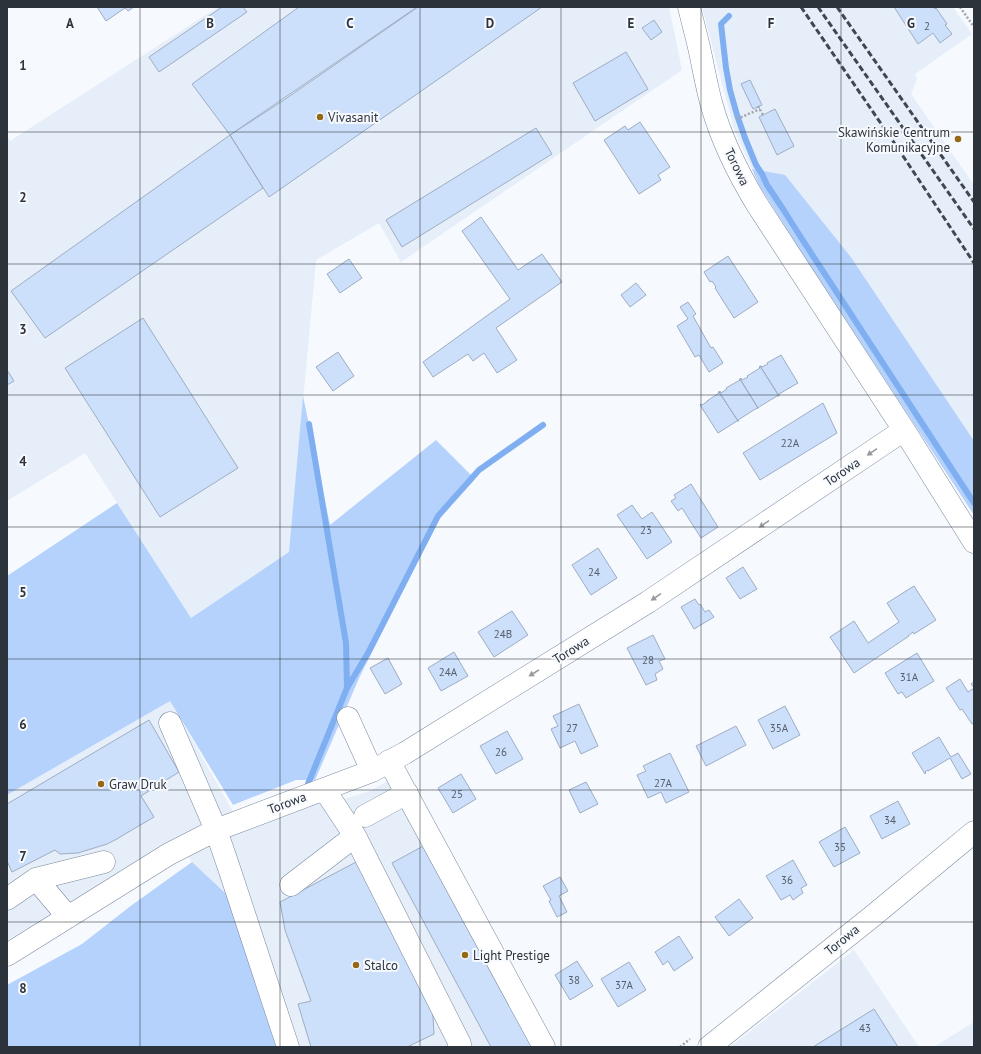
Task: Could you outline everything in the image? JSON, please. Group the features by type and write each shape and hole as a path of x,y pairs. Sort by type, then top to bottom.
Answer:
{"street":[{"name":"Torowa","path":"689,7 712,105 719,127 745,185 904,430 974,542"},
{"name":"Torowa","path":"7,955 169,854 216,830 381,766 405,753 648,602 904,430"},
{"path":"348,718 381,766 407,793 544,1047"},
{"path":"170,723 216,830 288,1047"},
{"path":"324,789 355,836 460,1044 459,1047"},
{"path":"365,816 407,793"},
{"name":"Torowa","path":"709,1047 881,910 974,832"},
{"path":"291,885 355,836"},
{"path":"7,899 36,879 104,862"},
{"path":"36,879 68,917"}],"path":[{"path":"960,7 974,27"},
{"path":"736,120 755,112 759,108 763,115"}],"shaded area":[{"path":"218,7 669,7 682,70 401,262 379,223 316,260 289,552 191,618 85,453 7,501 7,136 10,141"},
{"path":"702,7 953,7 972,34 915,74 917,79 911,94 974,185 974,515 759,185 734,129"},
{"path":"752,169 785,175 850,256 974,441 974,515 800,250 759,185"},
{"path":"303,396 330,525 436,440 475,479 441,516 360,676 315,780 296,780 233,805 170,701 7,795 7,576 117,503 191,618 289,552"},
{"path":"170,701 240,824 309,805 348,798 370,791 405,771 555,1047 294,1047 254,920 192,862 179,844 7,940 7,795"},
{"path":"192,862 254,920 294,1047 7,1047 7,985 82,944 132,905"},
{"path":"854,950 919,1047 730,1047"},
{"path":"974,1022 974,1047 934,1047"}],"building":[{"path":"97,7 134,7 128,11 125,8 106,21"},
{"path":"222,7 243,7 247,12 159,72 149,57"},
{"path":"299,7 417,7 230,135 192,84"},
{"name":"Vivasanit","path":"418,7 542,7 269,197 230,135 284,100"},
{"path":"894,7 936,8 947,24 945,25 952,34 940,43 933,33 918,44"},
{"path":"654,20 662,32 651,40 642,28"},
{"path":"626,52 648,89 595,121 573,83"},
{"path":"750,80 762,105 753,109 741,84"},
{"path":"775,109 794,146 777,155 759,117"},
{"path":"640,122 670,167 658,175 661,180 639,194 604,140 625,126 628,130"},
{"path":"536,128 552,154 402,247 386,220"},
{"path":"230,135 263,188 45,338 11,291"},
{"path":"481,217 518,270 542,254 562,282 496,328 517,360 497,373 484,353 473,361 468,354 433,377 423,362 510,299 462,231"},
{"path":"728,256 758,302 734,318 715,288 716,287 712,281 710,282 704,272"},
{"path":"349,259 362,278 340,293 327,274"},
{"path":"636,283 646,295 630,307 621,295"},
{"path":"688,302 696,314 693,316 711,348 713,347 723,363 709,372 699,355 695,357 677,326 688,319 680,307"},
{"path":"143,318 238,468 160,517 65,368"},
{"path":"338,352 354,376 333,391 316,367"},
{"path":"781,355 798,383 779,394 779,396 760,366 762,367 768,364 767,363"},
{"path":"760,366 779,396 758,408 740,379 741,378 742,380 748,377 747,376 760,368"},
{"path":"7,370 14,381 7,385"},
{"path":"740,379 758,408 738,421 719,392 720,391 721,393 727,389 726,388 740,380"},
{"path":"719,392 738,421 718,433 700,405 708,401 719,393"},
{"path":"823,403 837,433 760,480 743,453"},
{"path":"691,484 718,527 701,538 682,508 678,511 671,501 676,498 674,495"},
{"path":"632,505 642,519 652,512 672,542 647,559 617,515"},
{"path":"598,548 617,578 591,595 572,565"},
{"path":"743,567 757,589 740,599 726,578"},
{"path":"914,586 936,620 914,634 913,632 854,673 830,637 854,621 868,643 899,622 887,603"},
{"path":"695,599 705,612 709,610 714,617 694,629 681,607"},
{"path":"512,611 528,635 494,657 478,632"},
{"path":"653,635 665,659 659,661 663,669 655,674 657,680 646,685 627,648"},
{"path":"454,652 468,676 441,691 428,668"},
{"path":"917,653 934,681 906,698 902,692 898,694 885,673"},
{"path":"388,658 402,684 385,694 370,668"},
{"path":"960,679 968,692 974,688 974,723 972,724 962,709 960,710 946,688"},
{"path":"579,704 598,746 581,754 575,741 560,748 551,729 558,726 553,716"},
{"path":"785,706 800,735 773,749 758,720"},
{"name":"Graw Druk","path":"149,720 179,772 141,796 154,817 107,844 78,853 60,854 55,850 12,872 7,861 7,804"},
{"path":"736,726 746,745 706,766 696,746"},
{"path":"507,731 523,759 496,774 480,746"},
{"path":"939,737 951,757 958,753 971,774 962,779 950,758 928,770 925,774 912,753"},
{"path":"670,753 689,792 666,803 661,792 648,798 637,775 646,771 643,766"},
{"path":"461,774 476,799 453,813 438,788"},
{"path":"586,782 598,804 580,813 569,790"},
{"path":"898,801 910,824 882,839 870,816"},
{"path":"845,827 860,853 834,867 819,842"},
{"name":"Light Prestige","path":"427,844 537,1047 491,1047 392,863"},
{"name":"Stalco","path":"360,860 432,1000 434,1034 407,1047 311,1047 298,1004 311,1001 285,930 280,902"},
{"path":"793,860 807,885 801,888 803,893 793,900 790,895 781,900 766,876"},
{"path":"560,877 568,891 559,896 567,912 557,917 549,901 551,900 543,886"},
{"path":"739,899 753,918 729,936 715,917"},
{"path":"679,936 693,958 674,971 668,961 663,965 655,952"},
{"path":"577,961 593,986 570,1000 555,975"},
{"path":"629,962 646,990 618,1007 601,979"},
{"path":"874,1009 898,1047 813,1047"}],"waterway":[{"path":"729,16 721,24 726,68 737,115 756,165 767,185 974,503"},
{"path":"309,424 346,643 347,688"},
{"path":"308,784 347,688 368,653 438,516 479,470 543,425"}],"railway":[{"path":"801,7 974,263"},
{"path":"818,7 974,229"},
{"path":"837,7 974,202"}],"place":[{"name":"Vivasanit","path":"320,117"},
{"name":"Skawińskie Centrum Komunikacyjne","path":"958,139"},
{"name":"Graw Druk","path":"101,784"},
{"name":"Light Prestige","path":"465,955"},
{"name":"Stalco","path":"356,965"}]}
